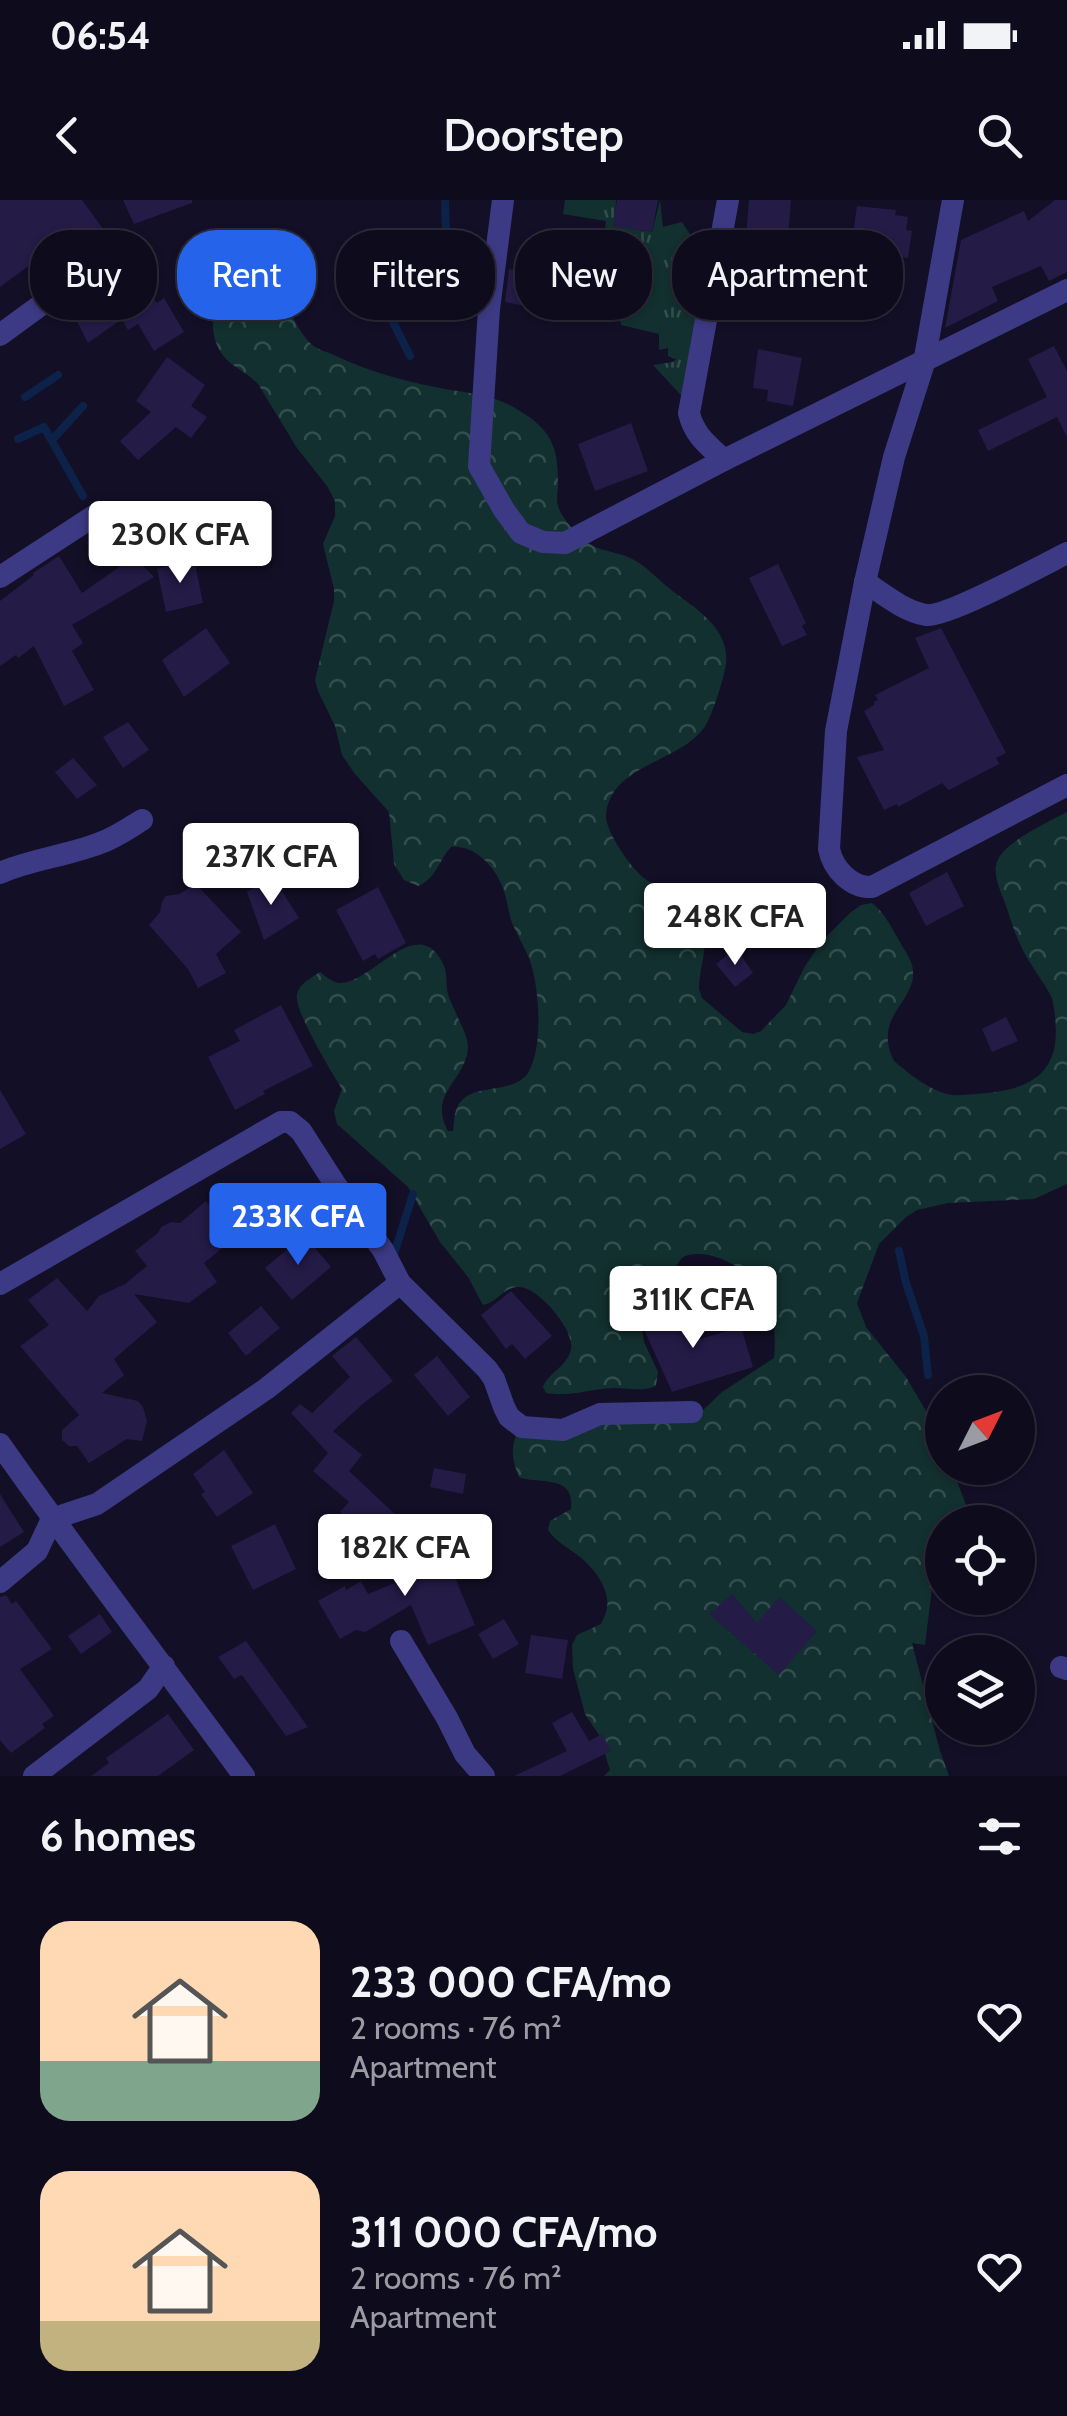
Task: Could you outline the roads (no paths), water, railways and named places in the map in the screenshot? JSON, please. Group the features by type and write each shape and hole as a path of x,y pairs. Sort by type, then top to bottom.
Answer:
{"street":[{"path":"502,200 489,310 479,466 521,533 544,542 566,542 1067,290"},
{"path":"724,460 699,438 690,413 728,200"},
{"path":"953,200 924,363 894,457 836,731 829,849 836,870 861,887 881,884 1067,785"},
{"path":"0,335 30,313"},
{"path":"0,578 100,512"},
{"path":"865,582 911,612 932,616 1067,553"},
{"path":"0,873 103,842 142,820"},
{"path":"0,1284 281,1122 290,1122 301,1130 384,1250 400,1283 487,1370 504,1407 522,1427 563,1430 600,1414 692,1412"},
{"path":"0,1582 37,1551 52,1519 96,1504 266,1389 400,1283"},
{"path":"0,1444 244,1776"},
{"path":"401,1641 465,1754 484,1776"},
{"path":"34,1776 148,1690 164,1666"}],"waterway":[{"path":"445,200 446,230"},
{"path":"392,320 410,356"},
{"path":"25,397 58,375"},
{"path":"52,440 83,406"},
{"path":"18,439 44,427 83,496"},
{"path":"393,1257 413,1194"},
{"path":"899,1251 924,1336 928,1375"}]}
